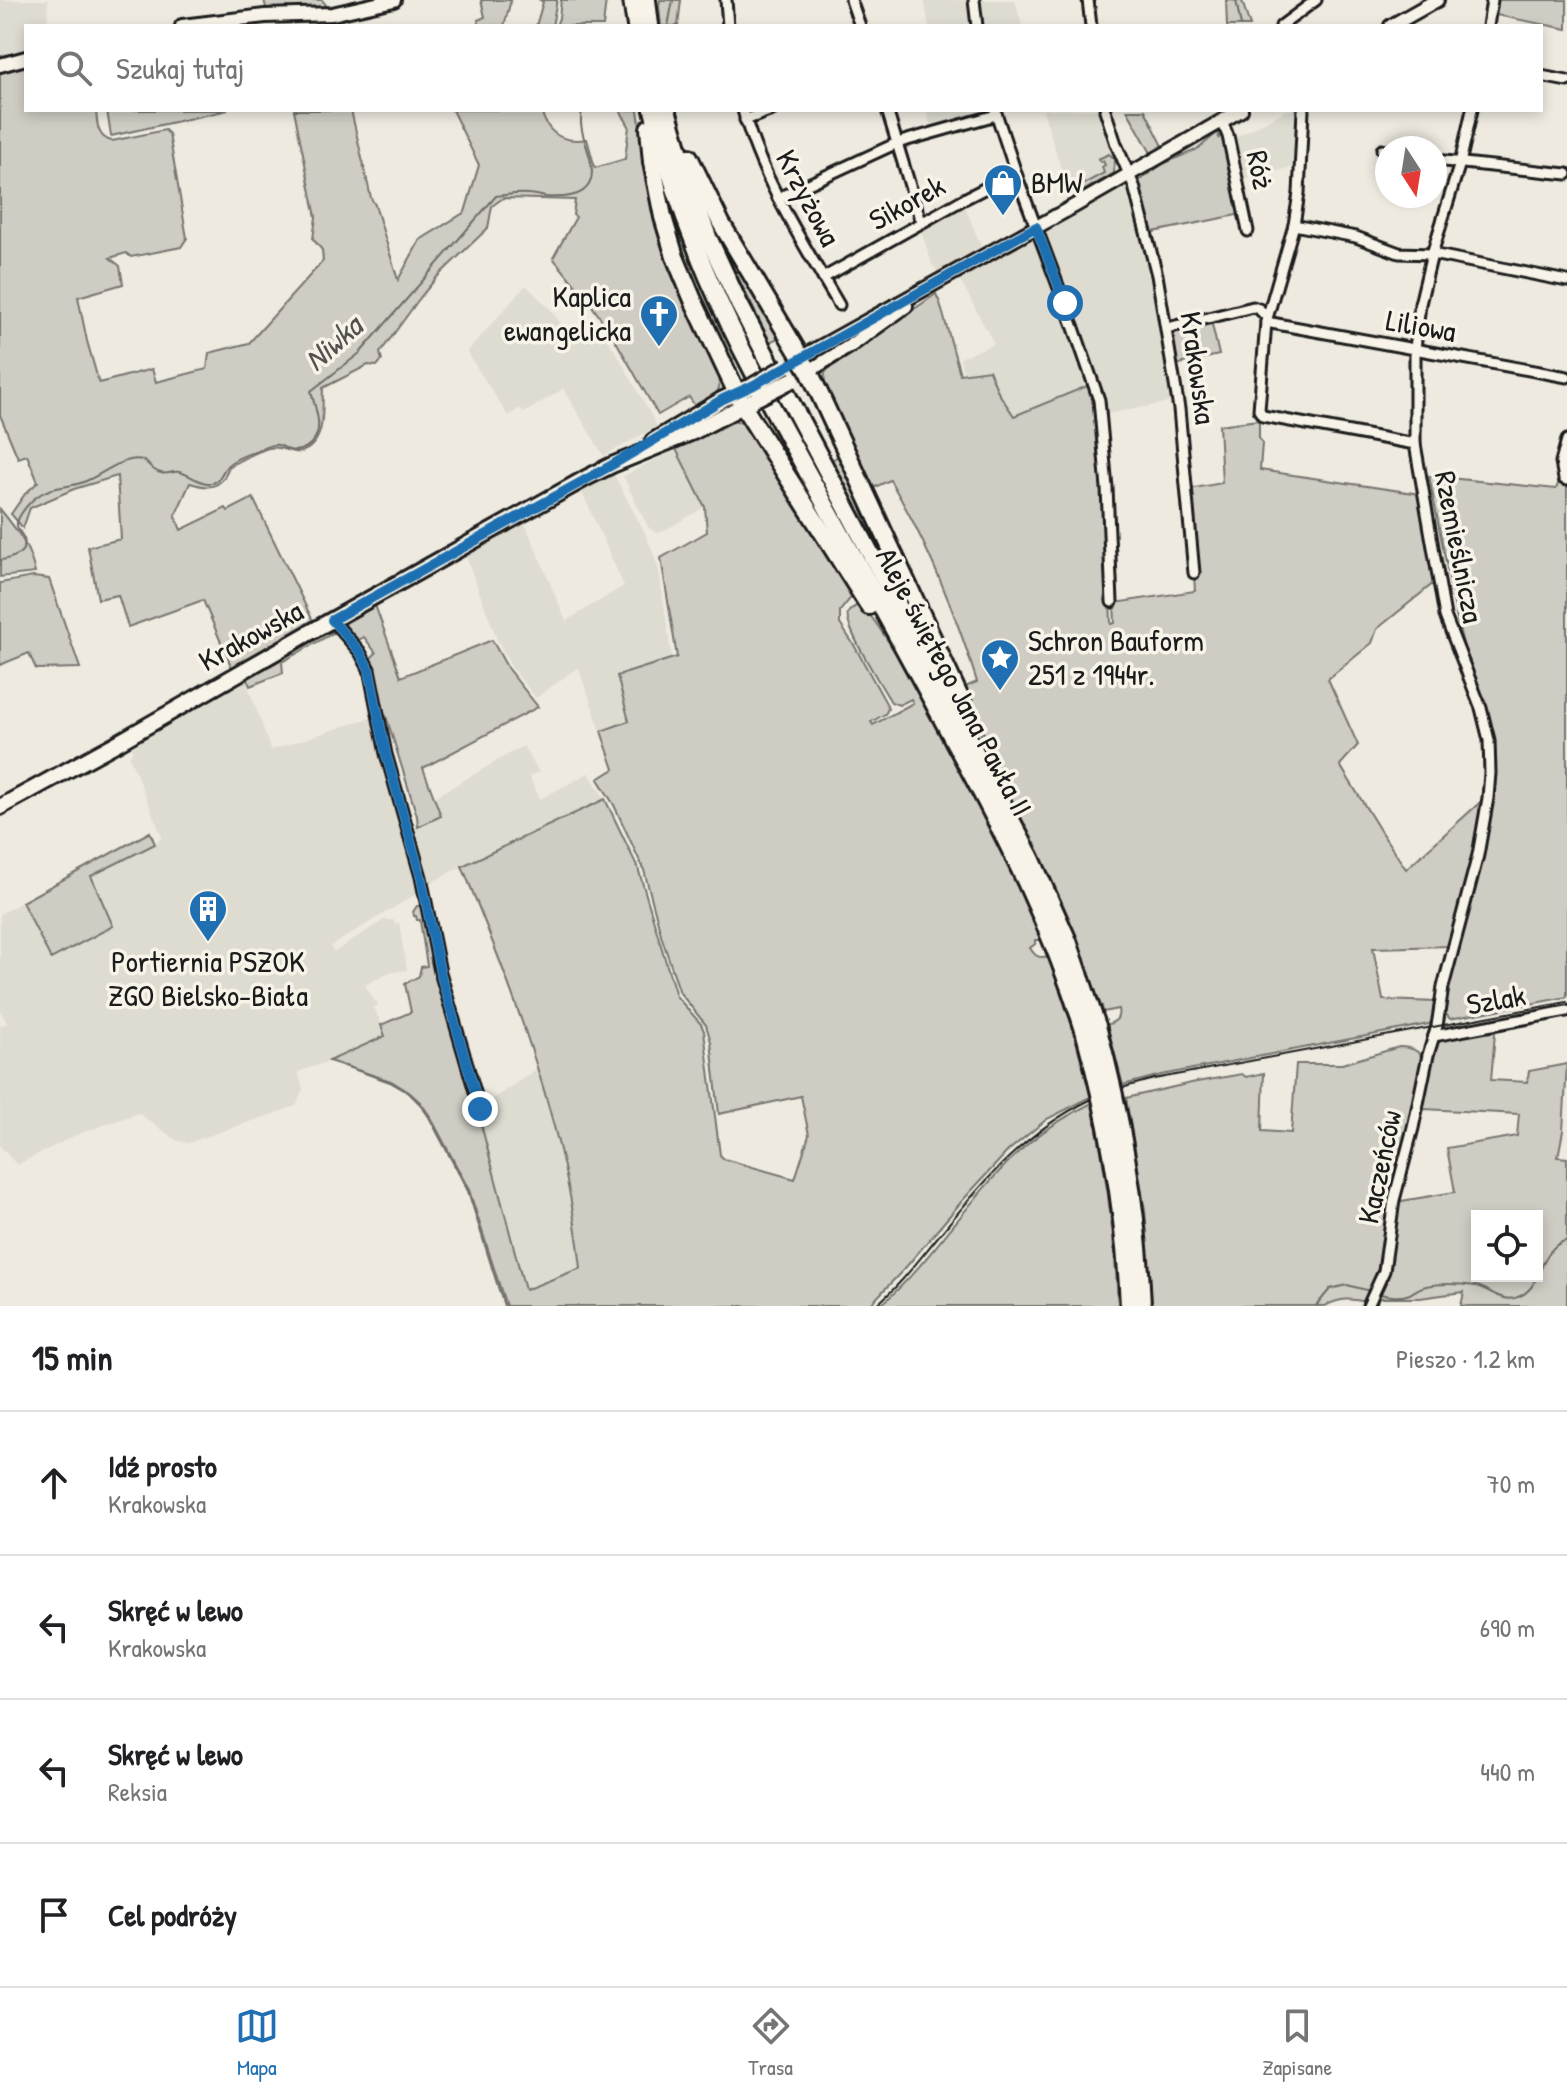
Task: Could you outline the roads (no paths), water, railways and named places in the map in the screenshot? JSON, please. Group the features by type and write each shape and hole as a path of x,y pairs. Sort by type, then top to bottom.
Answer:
{"highway":[{"path":"632,0 636,24"},
{"path":"647,0 650,24"},
{"path":"650,112 656,184 669,238 684,279 747,395 886,633 926,687"},
{"name":"Aleje świętego Jana Pawła II","path":"651,112 676,193 726,316 1007,840 1091,1028 1112,1081 1126,1147 1137,1232 1142,1306"},
{"path":"669,112 710,203 805,364 967,712 1009,813"},
{"name":"Aleje świętego Jana Pawła II","path":"669,112 692,194 712,248 1009,813 1068,941 1091,1028 1117,1178 1129,1306"}],"main road":[{"path":"199,24 265,16 332,14 394,0"},
{"path":"1395,24 1437,0"},
{"path":"0,65 24,59"},
{"name":"Krakowska","path":"0,807 612,465 693,432 747,395 805,364 850,346 949,275 1238,112"}],"street":[{"path":"726,0 728,24"},
{"path":"851,0 859,24"},
{"path":"974,0 977,24"},
{"path":"1088,0 1091,24"},
{"path":"1283,24 1304,4 1316,0"},
{"path":"1488,24 1492,0"},
{"path":"1543,76 1567,81"},
{"path":"888,112 921,222"},
{"path":"1106,112 1129,175"},
{"path":"1303,112 1300,182 1294,225 1266,320 1259,406 1263,416 1415,444"},
{"name":"Rzemieślnicza","path":"1434,1036 1443,987 1478,855 1490,773 1489,740 1481,708 1450,633 1441,601 1415,444 1415,349 1420,304 1472,112"},
{"path":"778,198 897,143 996,113 1099,400 1112,602"},
{"name":"Krzyżowa","path":"744,115 754,146 778,198 839,305"},
{"name":"Róż","path":"1222,121 1248,231"},
{"path":"1447,161 1567,174"},
{"name":"Sikorek","path":"823,278 1015,173"},
{"name":"Krakowska","path":"1129,175 1157,275 1167,328 1179,409 1194,573"},
{"path":"1294,225 1356,237 1399,253 1432,254 1567,281"},
{"name":"Liliowa","path":"1167,328 1253,307 1259,309 1266,320 1567,377"},
{"path":"1567,440 1561,462 1564,479 1567,480"},
{"path":"332,620 360,652 369,669 386,754 421,877 440,972 480,1109"},
{"name":"Szlak","path":"1434,1036 1567,1011"},
{"name":"Kaczeńców","path":"1370,1302 1387,1255 1394,1200 1434,1036"}],"waterway":[{"name":"Niwka","path":"668,24 673,0"},
{"path":"1236,0 1241,24"},
{"name":"Niwka","path":"0,560 21,552 25,544 17,523 34,499 48,490 86,481 113,466 136,459 161,473 179,472 212,483 218,480 231,462 267,447 278,445 293,451 307,447 315,438 318,427 311,391 360,353 496,196 532,194 567,197 588,186 592,170 582,129 582,112"},
{"path":"345,1066 390,1082 409,1093 429,1117 468,1191 504,1306"},
{"path":"1380,1294 1402,1296 1424,1287 1451,1284 1476,1286 1503,1298 1515,1298 1529,1290 1551,1251 1567,1240"},
{"path":"1316,1306 1330,1289 1347,1285 1370,1291"}],"railway":[{"path":"875,1306 901,1281 1008,1158 1046,1126 1098,1096 1154,1079 1567,1002"}],"place":[{"name":"BMW","path":"1003,217"},
{"name":"Kaplica ewangelicka","path":"659,348"},
{"name":"Schron Bauform 251 z 1944r.","path":"1000,692"},
{"name":"Portiernia PSZOK ZGO Bielsko-Biała","path":"208,943"}]}
